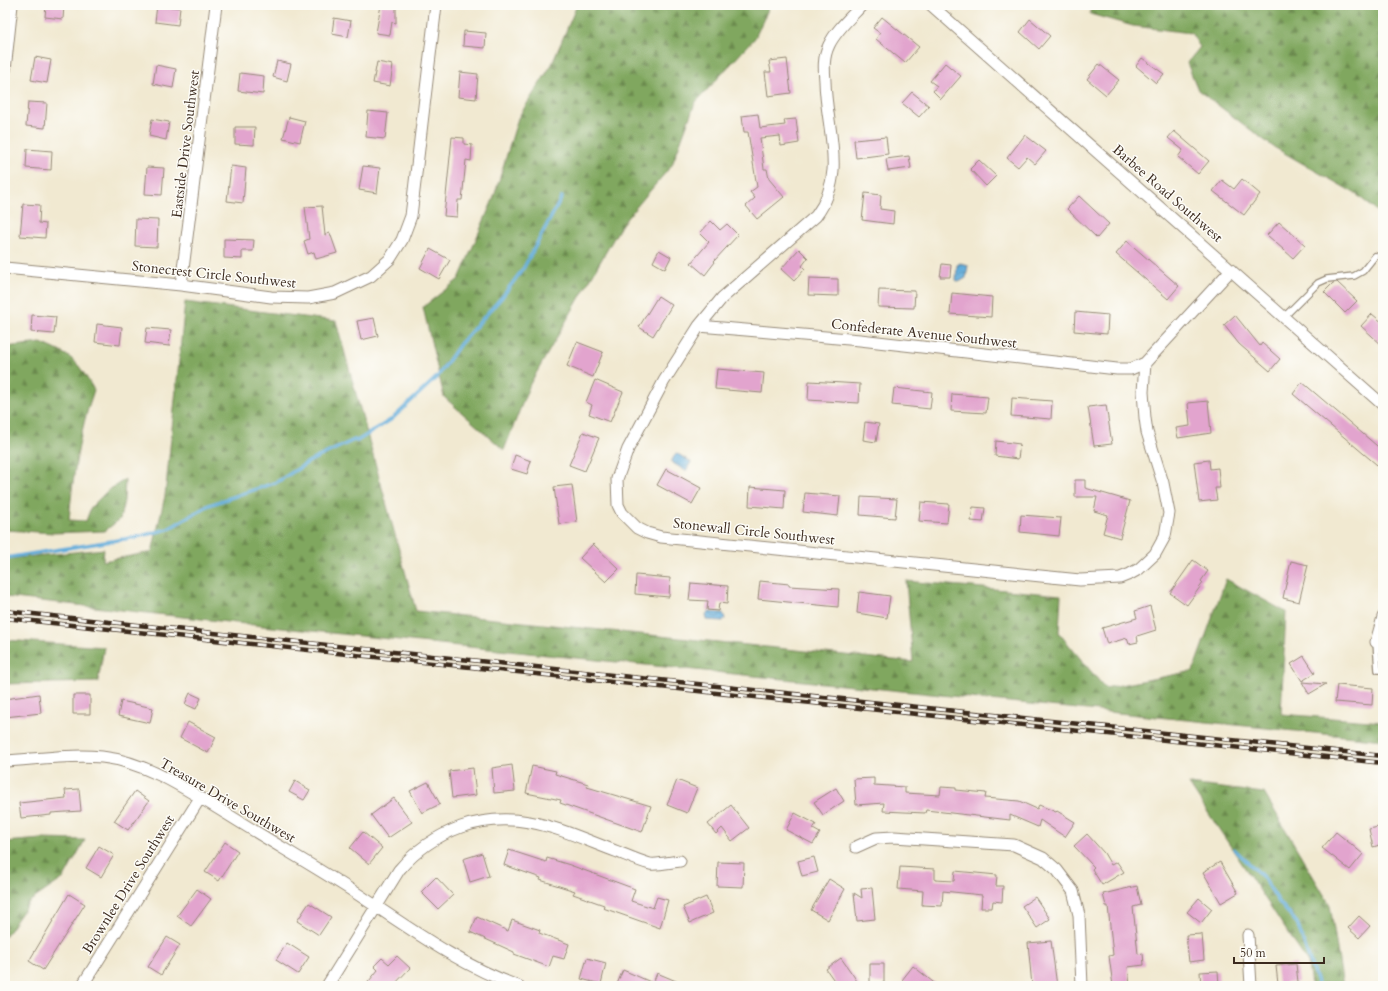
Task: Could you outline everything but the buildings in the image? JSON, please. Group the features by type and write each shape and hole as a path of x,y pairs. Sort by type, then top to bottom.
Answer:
{"street":[{"path":"5,70 12,5"},
{"name":"Eastside Drive Southwest","path":"181,286 216,5"},
{"name":"Stonecrest Circle Southwest","path":"5,268 271,297 308,298 335,294 371,276 390,259 402,240 411,216 436,5"},
{"name":"Stonewall Circle Southwest","path":"862,5 829,45 824,62 825,90 834,161 830,192 825,203 816,216 722,298 699,326 664,381 628,449 617,479 618,505 622,513 637,528 646,533 661,537 1080,580 1120,578 1139,569 1155,554 1165,536 1170,513 1145,418 1143,392 1145,363"},
{"name":"Barbee Road Southwest","path":"931,5 1383,405"},
{"path":"1145,363 1231,270"},
{"name":"Confederate Avenue Southwest","path":"699,326 860,340 1117,369 1132,369 1145,363"},
{"path":"1376,642 1382,622"},
{"name":"Treasure Drive Southwest","path":"5,761 74,756 102,757 128,763 162,777 200,798 376,906 444,950 471,965 518,986"},
{"name":"Brownlee Drive Southwest","path":"82,986 200,798"},
{"path":"326,986 399,870 422,847 452,831 489,820 519,819 548,826 651,864 680,861"},
{"path":"856,847 876,838 894,837 1014,845 1043,858 1057,870 1073,891 1079,915 1082,986"},
{"path":"1248,935 1251,986"}],"lane":[{"path":"1284,316 1318,283 1327,279 1354,276 1363,271 1375,256"},
{"path":"1376,642 1378,670 1383,670"}],"green space":[{"path":"577,5 770,5 755,38 695,103 672,165 622,224 530,384 504,450 444,397 423,307 459,279 494,197 518,118 552,64"},
{"path":"1092,5 1383,5 1383,216 1356,194 1272,146 1198,90 1187,63 1200,47 1191,33 1133,26 1090,14"},
{"path":"185,302 336,321 416,611 913,662 906,581 1061,595 1059,633 1105,688 1193,671 1226,579 1286,612 1281,714 1383,722 1383,740 272,627 5,597 5,559 104,549 103,561 152,552 165,496"},
{"path":"41,343 61,352 73,360 83,372 94,390 84,422 77,454 69,520 86,521 91,507 106,492 125,479 124,501 120,519 105,531 54,533 5,530 5,347"},
{"path":"5,640 104,647 98,682 5,684"},
{"path":"1189,784 1264,793 1330,905 1343,986 1311,986 1308,963"},
{"path":"41,839 85,840 64,878 29,902 5,937 5,842"}],"water":[{"path":"960,263 968,265 966,278 959,282 956,280 957,265"},
{"path":"676,453 691,462 686,471 671,462"},
{"path":"708,612 723,613 725,619 723,621 707,620 706,614"}],"waterway":[{"path":"5,558 137,537 168,529 209,505 277,482 310,461 354,440 357,441 392,419 438,376 460,344 502,297 523,269 562,197"},
{"path":"1234,849 1263,877 1279,902 1297,923 1318,986"}],"railway":[{"path":"5,611 1383,756"},
{"path":"5,618 1383,763"}]}
